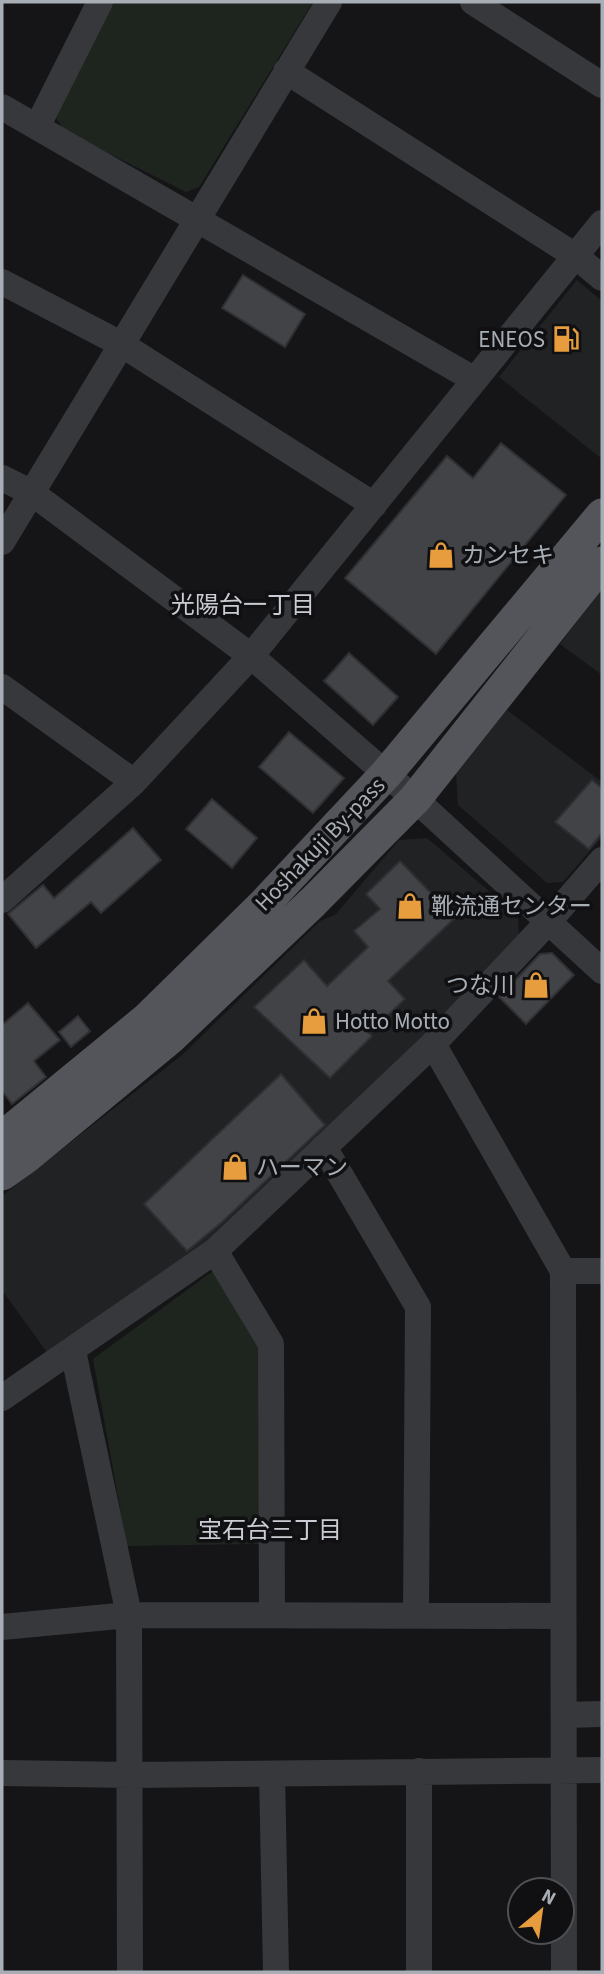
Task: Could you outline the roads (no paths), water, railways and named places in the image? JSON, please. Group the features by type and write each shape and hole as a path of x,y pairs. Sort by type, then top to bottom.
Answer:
{"main road":[{"name":"Hoshakuji By-pass","path":"2,1138 147,1019 264,904 386,774 602,515"},
{"name":"Hoshakuji By-pass","path":"2,1174 170,1038 313,902 415,799 602,563"}],"street":[{"path":"37,127 100,2"},
{"path":"2,542 196,217 329,2"},
{"path":"473,2 602,85"},
{"path":"286,71 577,257 602,278"},
{"path":"2,107 475,380"},
{"path":"2,900 134,782 251,656 602,223"},
{"path":"2,282 121,344 374,505"},
{"path":"2,478 32,493 251,656 550,920 602,971"},
{"path":"2,687 134,782"},
{"path":"2,1398 215,1251 432,1044 550,920 602,860"},
{"path":"432,1044 563,1270 564,1972"},
{"path":"324,1147 418,1307 416,1615"},
{"path":"215,1251 271,1344 272,1615"},
{"path":"563,1270 602,1271"},
{"path":"73,1351 129,1615 130,1972"},
{"path":"2,1627 129,1615 563,1616"},
{"path":"564,1714 602,1714"},
{"path":"2,1773 130,1775 564,1768 602,1770"},
{"path":"419,1771 419,1972"},
{"path":"272,1774 276,1972"}],"place":[{"name":"ENEOS","path":"566,339"},
{"name":"カンセキ","path":"441,555"},
{"name":"靴流通センター","path":"410,906"},
{"name":"つな川","path":"536,985"},
{"name":"Hotto Motto","path":"314,1021"},
{"name":"ハーマン","path":"235,1167"}],"district":[{"name":"光陽台一丁目","path":"243,605"},
{"name":"宝石台三丁目","path":"270,1530"}]}
